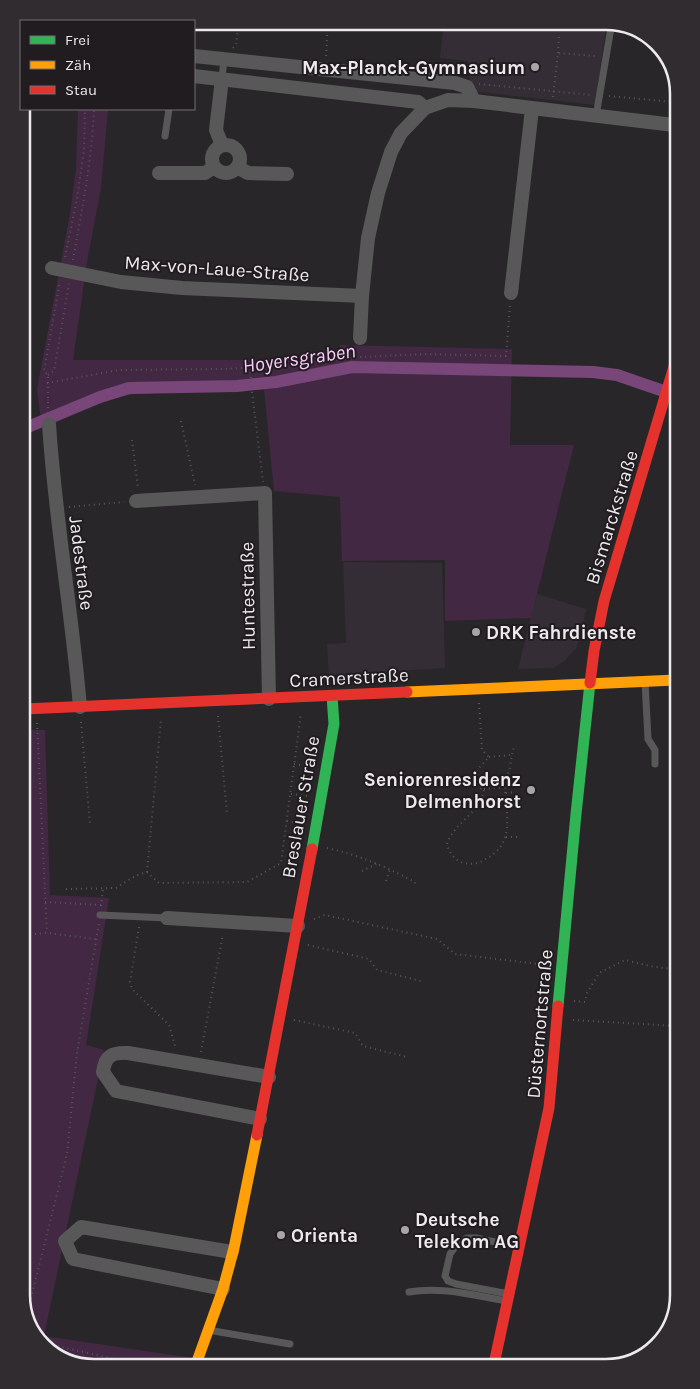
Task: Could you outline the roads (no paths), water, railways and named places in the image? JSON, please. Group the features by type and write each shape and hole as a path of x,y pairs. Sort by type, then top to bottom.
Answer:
{"street":[{"path":"195,56 461,85 474,101"},
{"path":"195,76 418,102 425,108"},
{"path":"222,79 216,130 222,145"},
{"path":"360,338 368,238 378,193 391,152 401,133 425,108 448,100 474,101 670,125"},
{"path":"511,293 532,109"},
{"path":"222,145 232,146 239,154 240,160 232,172 221,172 214,167 212,155 222,145"},
{"path":"159,173 205,173 214,167"},
{"path":"237,167 248,173 287,174"},
{"name":"Max-von-Laue-Straße","path":"62,270 121,282 182,288 362,296"},
{"name":"Bismarckstraße","path":"590,683 604,601 670,382"},
{"name":"Jadestraße","path":"49,424 56,508 80,707"},
{"name":"Huntestraße","path":"138,500 265,493 269,699"},
{"name":"Cramerstraße","path":"30,709 670,680"},
{"name":"Düsternortstraße","path":"495,1359 550,1108 576,814 590,683"},
{"name":"Breslauer Straße","path":"198,1359 223,1289 269,1077 327,770 334,724 332,696"},
{"path":"167,918 298,926"},
{"path":"260,1119 116,1091 103,1072 104,1065 109,1056 116,1052 269,1077"},
{"path":"223,1289 74,1259 65,1241 80,1227 232,1252"}],"lane":[{"path":"596,116 611,30"},
{"path":"222,79 224,58"},
{"path":"165,136 169,110"},
{"path":"644,681 648,738 655,750 655,764"},
{"path":"100,915 167,918"},
{"path":"508,1297 456,1284 448,1280 445,1276 448,1262 450,1254 458,1243 467,1238 476,1238 519,1247"},
{"path":"409,1292 422,1290 508,1297"},
{"path":"208,1330 290,1344"}],"waterway":[{"name":"Hoyersgraben","path":"30,426 100,397 129,388 237,386 276,382 352,367 593,372 617,375 670,393"}],"place":[{"name":"Max-Planck-Gymnasium","path":"535,67"},
{"name":"DRK Fahrdienste","path":"476,632"},
{"name":"Seniorenresidenz Delmenhorst","path":"531,790"},
{"name":"Deutsche Telekom AG","path":"405,1230"},
{"name":"Orienta","path":"281,1235"}]}
